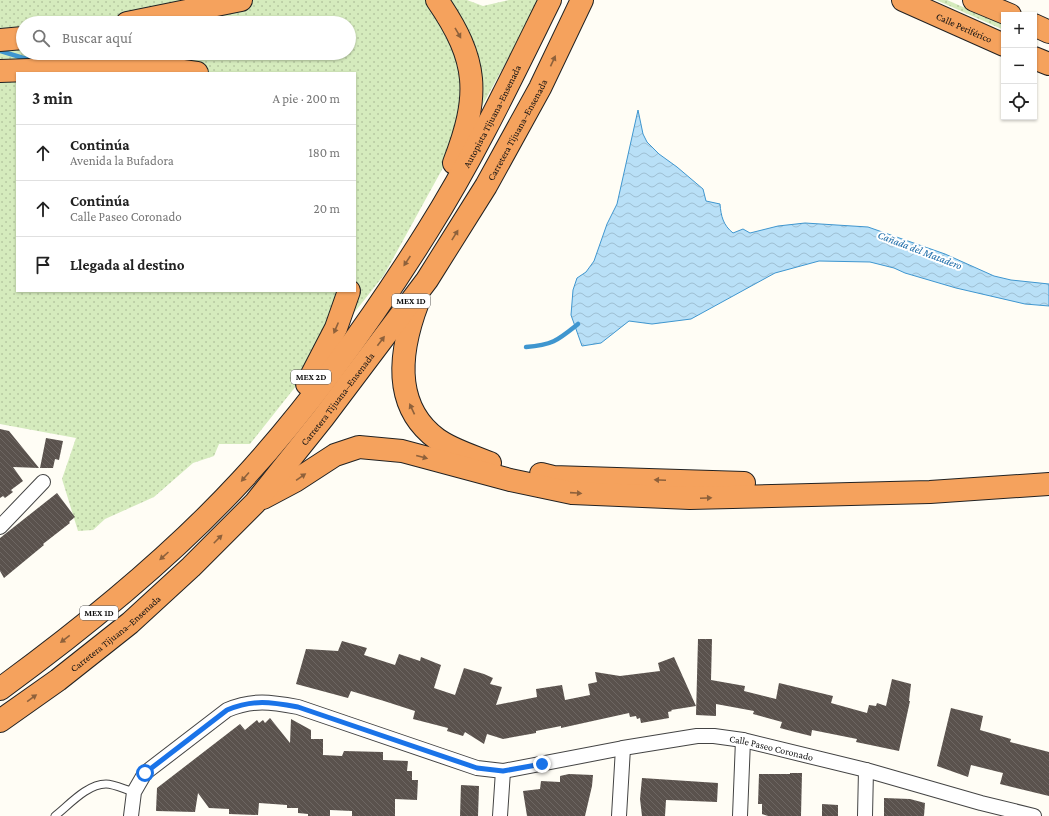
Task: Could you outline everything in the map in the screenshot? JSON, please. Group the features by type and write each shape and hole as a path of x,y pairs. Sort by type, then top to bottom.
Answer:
{"highway":[{"path":"162,16 241,0"},
{"name":"MEX 1D","path":"0,689 94,617 139,579 193,530 241,481 329,373 374,312 429,229 461,145 472,102 472,80 469,62 461,38 437,0"},
{"name":"Autopista Tijuana-Ensenada","path":"429,229 512,78 550,0"},
{"name":"Carretera Tijuana–Ensenada","path":"0,721 58,680 130,623 191,567 255,502 323,418 427,280 486,186 540,88 582,0"},
{"name":"Calle Periférico","path":"903,0 1001,44"},
{"path":"974,0 1003,12"},
{"path":"1037,24 1049,22"},
{"path":"1037,26 1049,32"},
{"path":"0,40 16,39"},
{"path":"1037,59 1049,64"},
{"path":"0,71 147,66 190,72"},
{"path":"427,280 410,323 406,340 404,385 412,412 419,421 438,439 494,465 553,477 755,484 925,479 1049,473"},
{"name":"MEX 2D","path":"262,457 313,374 336,328 349,292"},
{"path":"255,502 295,481 335,455 358,447 402,451 510,480 572,493 690,498 930,492 1049,484"}],"street":[{"path":"0,527 44,482"},
{"name":"Calle Paseo Coronado","path":"134,792 145,773 227,710 242,703 268,701 298,707 477,768 503,771 623,748 697,736 742,740 866,770 981,810 1034,816"},
{"path":"740,816 742,740"},
{"path":"619,816 623,748"},
{"path":"865,816 866,770"},
{"path":"500,816 503,771"},
{"path":"131,816 134,792"}],"lane":[{"path":"55,816 88,790 98,786 106,784 134,792"}],"green space":[{"path":"0,0 427,0 469,78 450,155 384,275 250,444 219,444 214,456 193,463 154,497 105,519 93,530 78,531 62,479 76,438 0,424"},
{"path":"446,0 467,0 483,6 509,0 540,0 482,106 479,73"},
{"path":"936,0 947,0 1001,24 1001,29"}],"water":[{"path":"638,110 643,134 647,142 659,154 703,189 706,201 720,204 723,220 733,233 743,229 750,233 778,226 805,223 868,227 945,254 994,276 1011,280 1049,284 1049,306 1025,304 956,288 905,273 894,268 870,262 819,261 775,273 691,319 652,324 629,321 601,343 582,346 571,315 573,290 577,278 586,272 594,261 607,224 617,204"}],"building":[{"path":"0,429 9,431 39,468 13,467 23,481 11,490 13,492 5,498 3,496 0,498"},
{"path":"46,438 63,441 59,460 55,459 53,468 40,468"},
{"path":"57,493 75,517 69,522 70,523 4,578 0,571 0,538"},
{"path":"698,639 712,639 711,680 745,686 744,691 776,699 779,683 833,696 831,703 867,713 869,705 876,706 877,703 886,706 892,679 911,684 910,701 899,751 856,742 857,739 812,730 811,736 795,732 780,728 782,722 753,714 754,711 716,704 716,716 696,715"},
{"path":"342,641 367,648 364,655 395,665 399,654 420,661 421,657 441,665 434,688 455,695 464,668 484,674 493,678 490,684 502,687 496,705 537,697 536,689 562,685 565,700 590,695 588,684 597,682 595,672 620,676 660,671 658,663 674,657 696,706 671,710 672,711 668,712 669,718 641,723 640,718 637,719 636,716 630,717 629,713 503,739 487,734 484,744 465,732 463,736 447,731 448,728 413,719 415,711 384,701 351,691 348,698 296,684 306,649 338,651"},
{"path":"951,708 983,716 980,730 1011,739 1010,742 1049,752 1049,796 1000,784 1003,773 971,765 968,777 937,766"},
{"path":"270,718 290,743 291,719 311,730 311,739 323,739 323,755 342,756 344,751 383,752 383,760 408,761 407,771 412,771 412,780 418,780 417,800 395,799 395,816 352,816 352,811 330,810 330,816 308,816 308,814 298,813 298,808 287,808 287,805 259,803 258,815 229,814 229,809 209,808 198,793 195,812 156,811 157,788 240,724 245,730 257,720 259,723 263,720 265,723"},
{"path":"802,773 801,816 768,816 762,814 762,804 758,804 759,774"},
{"path":"569,774 593,775 585,816 527,816 523,791 540,789 541,781 560,782 560,776"},
{"path":"642,778 718,783 717,802 666,800 665,816 642,816 640,799"},
{"path":"461,785 479,786 478,816 460,816"},
{"path":"884,798 910,799 925,803 924,816 884,816"},
{"path":"822,804 838,805 838,816 822,816"}],"waterway":[{"name":"Cañada del Matadero","path":"0,51 16,56"},
{"name":"Cañada del Matadero","path":"526,347 543,345 555,341 578,324"}],"route":[{"path":"145,773 227,710 242,703 268,701 298,707 477,768 503,771 542,764"}]}
